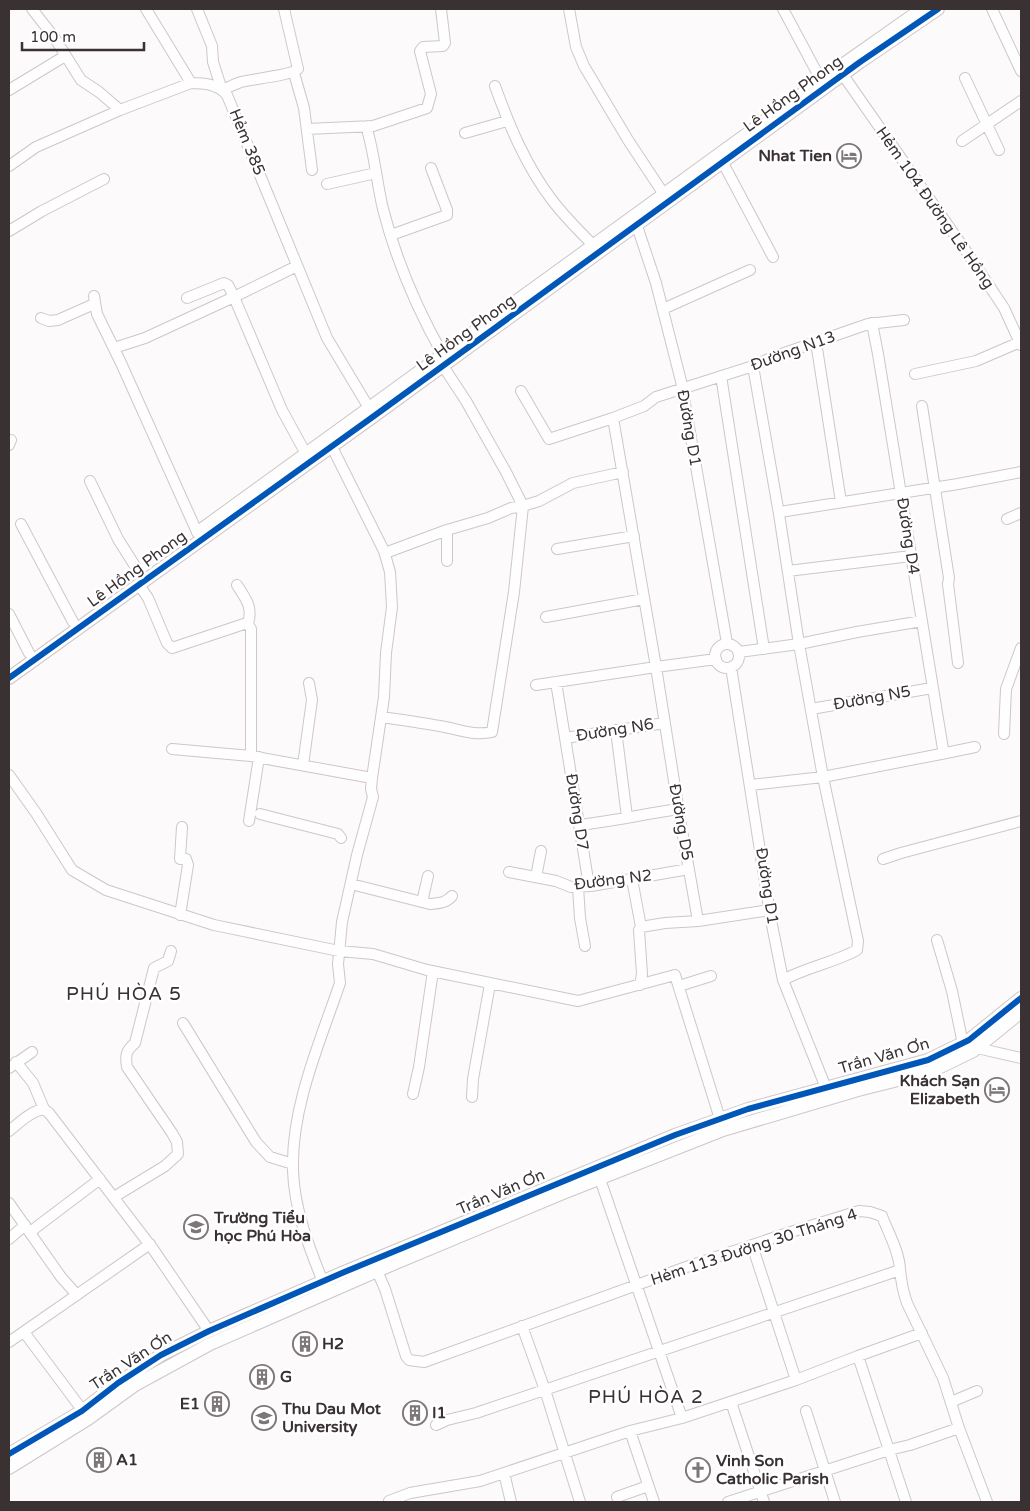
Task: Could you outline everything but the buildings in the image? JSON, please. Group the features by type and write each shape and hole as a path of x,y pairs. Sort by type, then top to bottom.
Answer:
{"street":[{"path":"32,9 54,37 81,80 120,110"},
{"path":"9,166 36,147 120,110 191,83 146,9"},
{"path":"197,9 212,46 213,62 222,90 240,83 294,72 298,69 284,9"},
{"path":"307,129 368,126 427,108 430,94 420,51 423,47 443,46 445,43 441,9"},
{"path":"569,9 576,47 584,66 628,140 666,198"},
{"path":"783,9 822,80"},
{"name":"Lê Hồng Phong","path":"666,198 723,163 922,9"},
{"name":"Lê Hồng Phong","path":"9,678 139,579 197,532 306,454 372,412 666,198 822,80 840,72 938,9"},
{"path":"992,9 1021,71"},
{"path":"9,90 65,56"},
{"path":"294,72 304,108 312,170"},
{"name":"Hẻm 104 Đường Lê Hồng","path":"840,72 968,254 1004,308 1020,339"},
{"path":"965,78 999,150"},
{"name":"Hẻm 385","path":"191,83 210,85 222,90 231,103 327,338 372,412"},
{"path":"495,86 507,121 551,198 594,245"},
{"path":"962,141 1021,101"},
{"path":"465,133 507,121"},
{"path":"368,126 383,210 414,299 443,360 523,506 514,592 492,732 482,734 381,717"},
{"path":"723,163 773,257"},
{"path":"391,235 447,215 447,210 431,168"},
{"path":"327,184 376,173"},
{"path":"9,231 104,179"},
{"name":"Lê Hồng Phong","path":"443,360 594,245 635,220"},
{"name":"Đường D1","path":"635,220 656,283 682,388 727,643"},
{"path":"114,348 145,338 297,266"},
{"path":"663,309 750,270"},
{"path":"188,298 224,283 228,285 282,410 306,454"},
{"path":"41,318 49,321 58,320 94,300 97,314 197,532"},
{"name":"Đường N13","path":"521,391 549,439 556,438 644,406 656,397 753,366 872,323 904,320"},
{"name":"Đường D4","path":"872,323 942,752"},
{"path":"915,374 964,364 1020,339"},
{"path":"816,342 841,502"},
{"path":"753,366 823,777 858,941 857,950 841,959 802,970 783,980"},
{"path":"721,376 764,649"},
{"path":"922,406 950,578 948,584 958,662"},
{"name":"Lê Hồng Phong","path":"9,668 73,622 139,579 332,446 372,412"},
{"name":"Đường D5","path":"613,418 698,921"},
{"path":"325,1287 310,1252 302,1222 295,1191 293,1150 302,1095 340,983 338,964 342,922 373,797 371,789 372,778 384,697 386,653 392,608 390,572 384,553 332,446"},
{"path":"384,553 446,530 488,518 511,508 539,501 573,483 623,472"},
{"path":"779,514 780,512 1021,472"},
{"path":"90,481 148,598 166,643 172,648 248,624"},
{"path":"1007,519 1021,513"},
{"path":"21,524 73,622"},
{"path":"446,530 447,561"},
{"path":"557,549 634,536"},
{"path":"788,571 911,556"},
{"path":"237,585 246,598 251,613 248,624 251,629 255,756 249,822"},
{"path":"546,618 644,600"},
{"path":"9,614 29,653"},
{"path":"739,652 799,644 922,621"},
{"path":"727,643 734,646 739,652 738,661 731,667 720,666 716,659 718,648 727,643"},
{"path":"1004,734 1006,689 1021,648"},
{"path":"536,685 716,659"},
{"name":"Đường D1","path":"731,667 783,980 828,1093"},
{"name":"Đường D7","path":"556,682 589,886"},
{"path":"303,765 312,700 310,683"},
{"name":"Đường N5","path":"811,709 932,688"},
{"name":"Đường N6","path":"565,738 665,723"},
{"path":"616,730 627,817"},
{"path":"750,785 823,777 974,747"},
{"path":"172,749 255,756 372,778"},
{"path":"9,775 36,813 72,870 106,890 214,925 339,951 373,954 433,971 578,1001 675,975 720,1119"},
{"path":"580,825 608,822 678,809"},
{"path":"260,814 338,834 341,838"},
{"path":"883,859 1021,821"},
{"path":"180,914 188,865 186,859 180,859 182,827"},
{"path":"536,877 541,851"},
{"name":"Đường N2","path":"509,872 578,887 689,869"},
{"path":"422,902 428,876"},
{"path":"632,879 640,927 642,974 640,985"},
{"path":"351,884 430,904 448,901 452,896"},
{"path":"578,887 580,918 585,946"},
{"path":"640,927 698,921 770,910"},
{"path":"937,940 952,990 963,1044"},
{"path":"114,1197 165,1166 178,1154 177,1142 127,1067 125,1056 127,1050 135,1043 154,968 168,961 171,951"},
{"path":"413,1094 419,1068 433,971"},
{"path":"679,986 711,976"},
{"path":"472,1097 473,1079 490,984"},
{"name":"Trần Văn Ơn","path":"9,1468 85,1415 145,1365 179,1345 209,1331 325,1287 377,1270 724,1130 920,1063 963,1044 1021,998"},
{"name":"Trần Văn Ơn","path":"9,1454 85,1415 172,1363 325,1287 551,1186 748,1109 930,1072 977,1048 1021,1012"},
{"path":"183,1023 256,1142 270,1157 293,1164"},
{"path":"977,1048 1021,1058"},
{"path":"32,1052 12,1065 33,1083 44,1109 150,1244 209,1331"},
{"path":"9,1131 33,1113 44,1109"},
{"path":"9,1239 28,1229 100,1179"},
{"path":"600,1179 682,1418"},
{"path":"9,1203 61,1277 77,1295"},
{"name":"Hẻm 113 Đường 30 Tháng 4","path":"377,1270 385,1289 406,1356 409,1360 424,1362 752,1244 859,1212 870,1212 882,1216 896,1252 905,1298 943,1378 959,1428 987,1502"},
{"path":"9,1342 150,1244"},
{"path":"752,1244 773,1314 796,1380"},
{"path":"436,1425 900,1270"},
{"path":"522,1326 545,1390 580,1502"},
{"path":"24,1332 85,1415"},
{"path":"389,1501 410,1493 460,1485 504,1473 630,1431 682,1418 796,1380 922,1333"},
{"path":"858,1356 906,1502"},
{"path":"951,1402 977,1391"},
{"path":"731,1402 764,1502"},
{"path":"806,1411 835,1502"},
{"path":"728,1502 959,1428"},
{"path":"630,1431 654,1502"},
{"path":"504,1473 511,1502"},
{"path":"617,1497 648,1486"}],"cycle path":[{"path":"9,678 374,416 860,62 938,9"},
{"path":"9,1454 82,1411 118,1383 161,1355 209,1331 342,1273 675,1135 748,1109 928,1060 969,1040 1021,998"}],"place":[{"name":"Nhat Tien","path":"849,156"},
{"name":"Khách Sạn Elizabeth","path":"997,1090"},
{"name":"Trường Tiểu học Phú Hòa","path":"196,1227"},
{"name":"H2","path":"305,1344"},
{"name":"G","path":"262,1377"},
{"name":"E1","path":"217,1404"},
{"name":"I1","path":"415,1413"},
{"name":"Thu Dau Mot University","path":"264,1418"},
{"name":"A1","path":"99,1460"},
{"name":"Vinh Son Catholic Parish","path":"698,1470"}],"district":[{"name":"PHÚ HÒA 5","path":"124,994"},
{"name":"PHÚ HÒA 2","path":"646,1397"}]}
